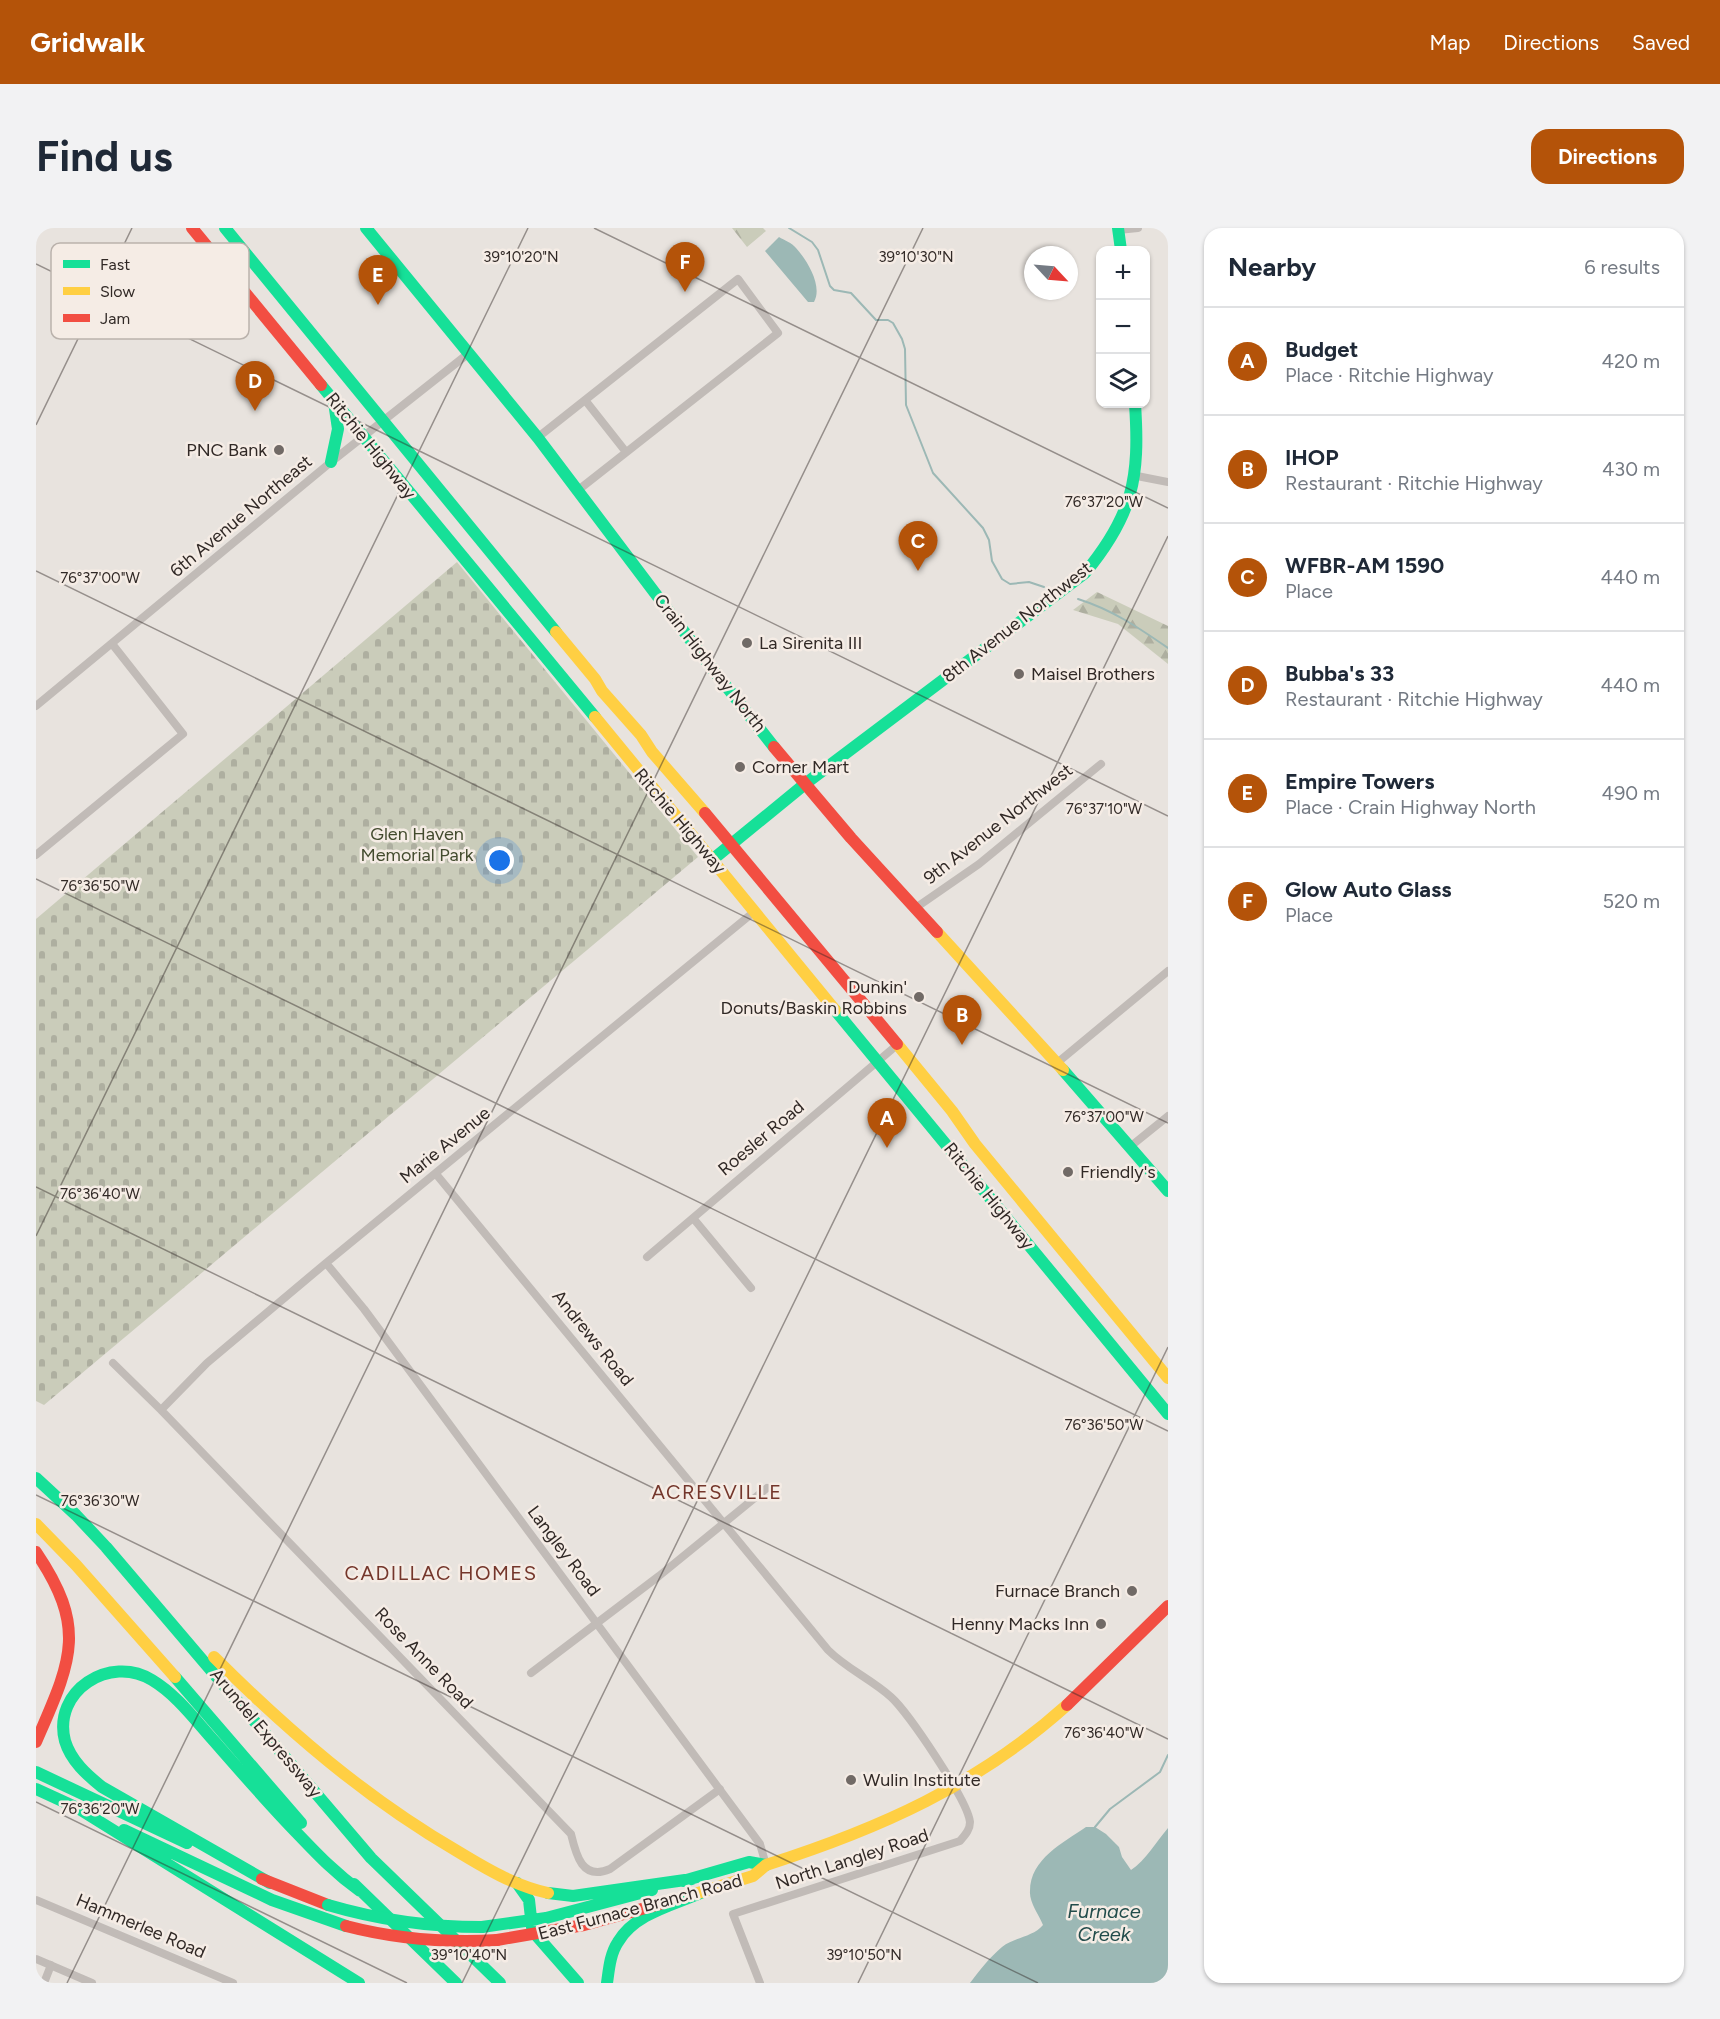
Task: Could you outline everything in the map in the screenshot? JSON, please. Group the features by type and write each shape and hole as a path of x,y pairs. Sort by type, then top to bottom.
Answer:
{"main road":[{"name":"Ritchie Highway","path":"192,228 204,243"},
{"name":"Ritchie Highway","path":"225,228 237,243"},
{"name":"Crain Highway North","path":"366,228 537,438 685,633 805,784 914,909 1057,1063 1168,1191"},
{"path":"1118,229 1120,246"},
{"name":"Ritchie Highway","path":"249,257 384,419 595,679 602,691 636,729 652,752 952,1110 975,1144 1168,1378"},
{"name":"Ritchie Highway","path":"249,297 1168,1414"},
{"path":"331,462 338,429 334,400"},
{"name":"8th Avenue Northwest","path":"712,860 805,784 1085,573 1099,558 1117,532 1137,476 1138,431 1135,408"},
{"name":"Arundel Expressway","path":"36,1478 76,1515 151,1599 371,1858 500,1983"},
{"name":"Arundel Expressway","path":"36,1524 129,1624 360,1891 456,1983"},
{"path":"36,1552 53,1576 59,1590 65,1611 69,1643 66,1669 36,1742"},
{"path":"151,1599 168,1608 248,1692 345,1777 436,1839 517,1883 554,1895 573,1896 692,1879"},
{"name":"East Furnace Branch Road","path":"36,1789 272,1900 346,1926 375,1934 426,1941 497,1940 536,1935 611,1918 753,1876 766,1865 867,1831 906,1814 1001,1757 1052,1718 1168,1606"},
{"path":"270,1883 102,1787 83,1771 65,1739 64,1724 64,1714 80,1687 95,1676 118,1671 136,1673 163,1687 337,1875 360,1891"},
{"name":"East Furnace Branch Road","path":"36,1772 270,1883 358,1915 428,1927 506,1925 601,1905 749,1862 766,1865"},
{"path":"76,1807 359,1983"},
{"path":"517,1883 529,1900 531,1920 536,1935 578,1983"},
{"path":"607,1983 610,1958 626,1930 652,1913 690,1900 706,1890"}],"street":[{"path":"1118,229 1138,228"},
{"path":"537,438 738,279 778,333 578,490"},
{"name":"6th Avenue Northeast","path":"36,706 331,462 469,353"},
{"path":"585,400 626,452"},
{"path":"1137,476 1168,482"},
{"path":"36,855 183,734 112,645"},
{"name":"9th Avenue Northwest","path":"914,909 979,864 1101,764"},
{"name":"Marie Avenue","path":"161,1410 207,1363 326,1263 755,911"},
{"path":"1057,1063 1168,972"},
{"name":"Roesler Road","path":"647,1257 897,1045"},
{"path":"1131,1146 1168,1116"},
{"name":"Andrews Road","path":"436,1174 835,1657 842,1664 879,1687 903,1711 954,1787"},
{"path":"693,1218 752,1288"},
{"name":"Langley Road","path":"326,1263 364,1309 720,1789 760,1844 766,1865"},
{"name":"Rose Anne Road","path":"113,1363 571,1834 581,1864 585,1868 593,1872 610,1869 720,1789"},
{"path":"531,1673 659,1576 767,1488"},
{"name":"North Langley Road","path":"760,1983 733,1914 960,1841 967,1833 970,1824 968,1814 954,1787"},
{"name":"Hammerlee Road","path":"36,1900 233,1983"},
{"path":"36,1959 92,1983"},
{"path":"44,1983 51,1965"}],"green space":[{"path":"732,228 763,228 766,231 747,247"},
{"name":"Glen Haven Memorial Park","path":"457,562 698,857 44,1405 36,1401 36,919"},
{"path":"1097,592 1168,626 1168,664 1118,624 1073,610"}],"water":[{"path":"779,237 794,246 809,266 817,288 814,302 808,302 765,251"},
{"name":"Furnace Creek","path":"1086,1827 1095,1827 1106,1834 1119,1847 1122,1857 1131,1870 1146,1856 1168,1828 1168,1983 970,1983 1002,1947 1034,1932 1043,1925 1030,1895 1031,1880 1049,1853"}],"waterway":[{"path":"789,228 812,242 818,250 830,286 834,290 851,293 876,320 888,320 893,323 905,349 906,405 933,473 983,528 989,540 992,561 1002,579 1010,584 1029,582 1044,587"},
{"path":"1078,599 1114,614 1168,648"},
{"path":"1095,1827 1110,1809 1160,1772 1168,1755"}],"traffic: fast":[{"path":"225,228 237,243"},
{"path":"366,228 538,438 774,747"},
{"path":"1118,228 1120,246"},
{"path":"249,257 556,632"},
{"path":"321,385 595,717"},
{"path":"331,462 338,429 334,402"},
{"path":"712,860 805,784 1085,573 1114,533 1130,494 1136,453 1135,408"},
{"path":"835,1010 1168,1414"},
{"path":"1063,1070 1168,1191"},
{"path":"36,1478 106,1547 371,1858 500,1983"},
{"path":"270,1883 102,1787 85,1772 71,1755 65,1741 63,1723 67,1707 76,1693 88,1682 103,1675 119,1672 136,1673 161,1686 185,1708 265,1799 312,1848 360,1891"},
{"path":"175,1677 301,1823"},
{"path":"36,1772 187,1843"},
{"path":"36,1789 84,1811"},
{"path":"76,1807 359,1983"},
{"path":"124,1830 272,1900 346,1926"},
{"path":"683,1881 749,1862 766,1865"},
{"path":"548,1893 573,1896 692,1879"},
{"path":"517,1883 529,1900 532,1927 536,1935 578,1983"},
{"path":"354,1884 456,1983"},
{"path":"482,1927 546,1918 652,1890"},
{"path":"607,1983 613,1952 618,1942 635,1923 658,1910 707,1890"},
{"path":"328,1905 404,1922 482,1927"}],"traffic: slow":[{"path":"556,632 595,679 602,691 641,735 652,752 705,813"},
{"path":"595,717 835,1010"},
{"path":"937,932 1063,1070"},
{"path":"897,1044 952,1111 975,1144 1168,1378"},
{"path":"36,1524 76,1565 175,1677"},
{"path":"214,1657 299,1737 391,1809 489,1870 524,1886 548,1893"},
{"path":"698,1893 753,1876 766,1865 848,1836 926,1802 998,1759 1067,1705"}],"traffic: jam":[{"path":"192,228 204,243"},
{"path":"249,297 321,385"},
{"path":"774,747 851,838 937,932"},
{"path":"705,813 897,1044"},
{"path":"36,1552 53,1579 63,1603 68,1626 69,1647 58,1690 36,1742"},
{"path":"1067,1705 1168,1606"},
{"path":"262,1879 328,1905"},
{"path":"497,1940 584,1925 667,1902"},
{"path":"346,1926 421,1939 497,1940"}],"place":[{"name":"Glow Auto Glass","path":"685,292"},
{"name":"Empire Towers","path":"378,305"},
{"name":"Bubba's 33","path":"255,411"},
{"name":"PNC Bank","path":"279,450"},
{"name":"WFBR-AM 1590","path":"918,571"},
{"name":"La Sirenita III","path":"747,643"},
{"name":"Maisel Brothers","path":"1019,674"},
{"name":"Corner Mart","path":"740,767"},
{"name":"Dunkin' Donuts/Baskin Robbins","path":"919,997"},
{"name":"IHOP","path":"962,1045"},
{"name":"Budget","path":"887,1148"},
{"name":"Friendly's","path":"1068,1172"},
{"name":"Furnace Branch","path":"1132,1591"},
{"name":"Henny Macks Inn","path":"1101,1624"},
{"name":"Wulin Institute","path":"851,1780"}],"district":[{"name":"ACRESVILLE","path":"717,1492"},
{"name":"CADILLAC HOMES","path":"441,1573"}]}
